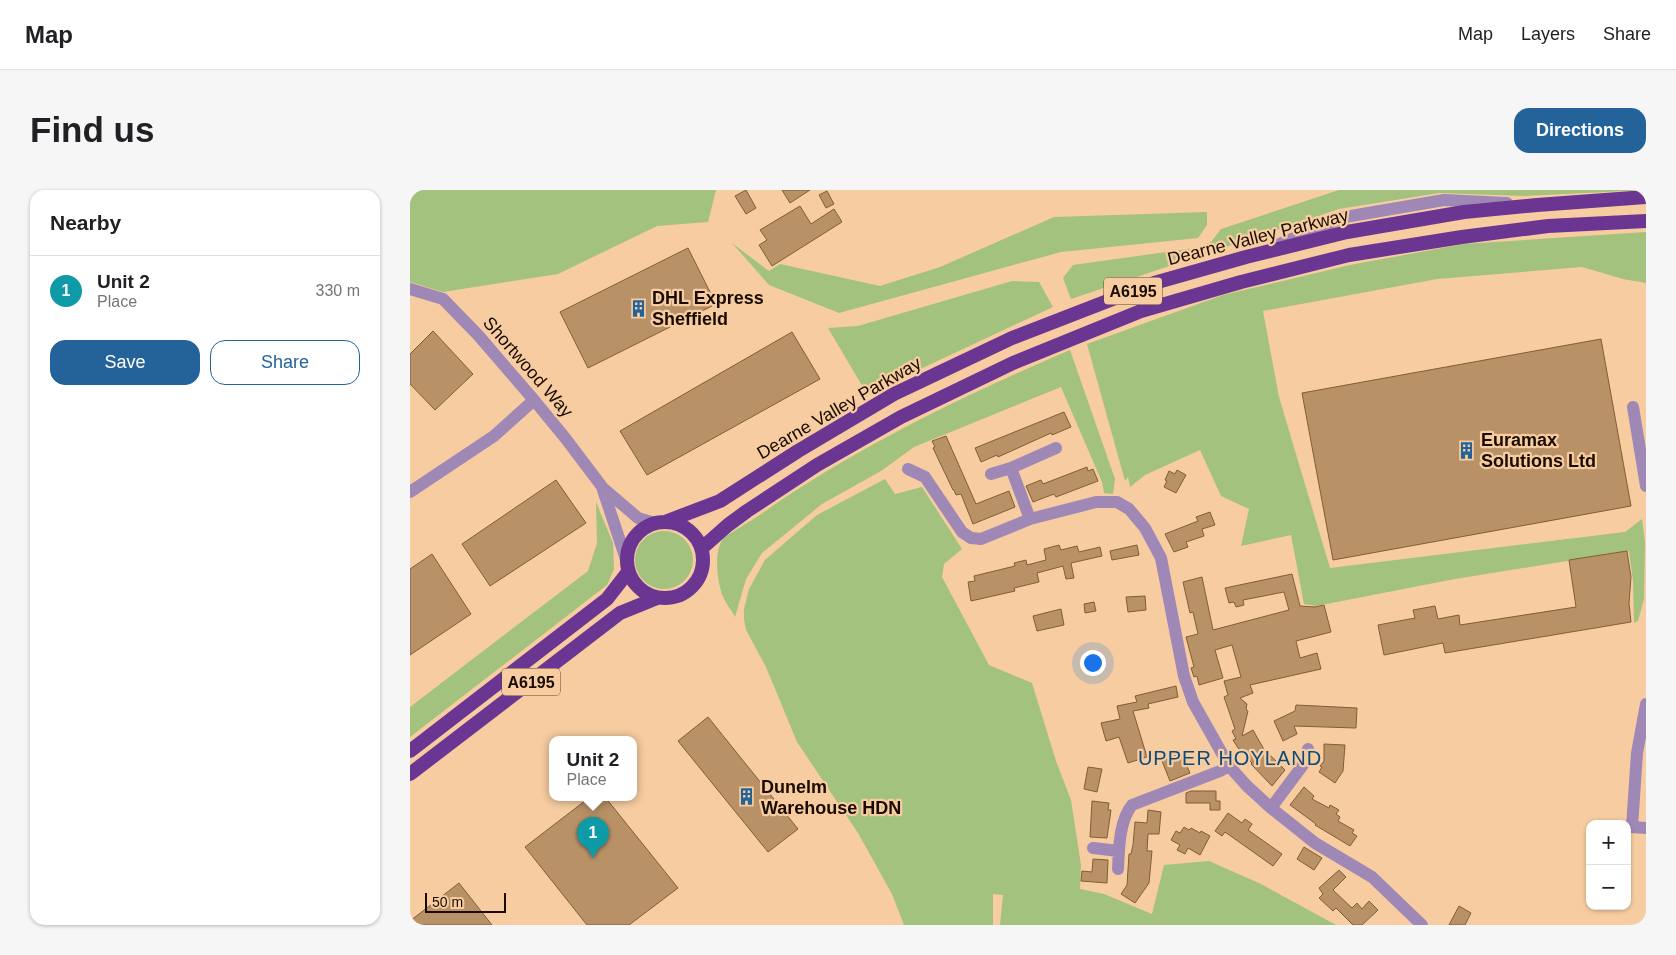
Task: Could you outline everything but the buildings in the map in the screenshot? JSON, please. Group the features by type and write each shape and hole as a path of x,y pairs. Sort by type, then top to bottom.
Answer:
{"highway":[{"name":"Dearne Valley Parkway","path":"660,522 720,501 798,451 894,394 1012,338 1154,283 1246,257 1347,232 1464,212 1646,197"},
{"name":"A6195","path":"410,774 620,613 657,598 669,599 681,596 691,589 698,580 703,568 702,548 747,511 817,465 900,417 1012,363 1141,312 1241,282 1349,255 1462,237 1548,226 1646,221"},
{"name":"A6195","path":"410,750 607,599 627,566 628,547 635,536 644,528 660,522"},
{"path":"660,522 676,523 686,528 694,535 702,548"},
{"path":"627,566 632,581 639,589 657,598"}],"street":[{"name":"Shortwood Way","path":"410,289 443,300 478,335 534,400 603,488 638,518 660,522"},
{"path":"410,492 494,436 534,400"},
{"path":"1633,407 1646,486"},
{"path":"991,474 1011,468 1056,448"},
{"path":"1011,468 1030,519"},
{"path":"908,469 925,477 962,532 971,538 981,539 1030,519 1096,502 1117,502 1129,509 1145,528 1161,558 1184,676 1193,702 1229,766 1271,808 1315,843 1372,877 1422,925"},
{"name":"Shortwood Way","path":"603,488 627,566"},
{"path":"1646,704 1637,753 1632,827 1646,828"},
{"path":"1271,808 1303,765 1308,749"},
{"path":"1118,869 1119,851 1127,811 1132,805 1229,766"},
{"path":"1093,848 1119,851"}],"green space":[{"path":"410,190 716,190 708,222 657,226 558,274 443,292 410,282"},
{"path":"1339,190 1646,190 1524,196 1439,193 1339,209 1071,299 1063,278 1073,265 1195,248 1211,242 1221,229"},
{"path":"1207,212 1207,225 1198,238 1061,252 839,313 769,285 732,243 769,271 780,264 880,286 940,267 1054,217"},
{"path":"1646,232 1646,283 1623,279 1582,267 1437,279 1263,311 1279,397 1330,568 1625,532 1642,519 1645,543 1644,599 1638,621 1634,623 1633,581 1629,551 1455,579 1316,606 1304,604 1291,535 1241,546 1249,509 1221,496 1200,450 1145,475 1130,487 1128,477 1125,481 1087,344 1223,295 1350,265 1464,244"},
{"path":"1012,281 1039,282 1053,307 867,394 828,328 858,326"},
{"path":"1070,350 1115,479 1113,494 1104,493 1102,482 1061,387 914,447 881,471 822,504 762,553 746,579 735,617 723,598 718,579 718,550 725,537 797,490 911,424"},
{"path":"885,479 895,494 922,487 962,549 944,564 942,577 989,665 1032,683 1056,761 1071,800 1081,865 1080,889 1104,894 1152,914 1164,865 1209,861 1261,884 1336,925 1000,925 1003,895 993,894 993,925 904,925 892,894 858,833 797,742 766,667 746,630 744,619 744,609 749,589 765,560 817,515"},
{"path":"596,502 613,543 614,569 607,585 410,737 410,707 588,571 597,543"},
{"path":"658,531 670,531 685,539 693,554 693,566 685,581 670,589 658,589 643,581 635,566 635,554 643,539"}],"place":[{"name":"DHL Express Sheffield","path":"638,308"},
{"name":"Euramax Solutions Ltd","path":"1467,450"},
{"name":"Dunelm Warehouse HDN","path":"747,797"},
{"name":"Unit 2","path":"593,858"}],"district":[{"name":"UPPER HOYLAND","path":"1230,758"}]}
